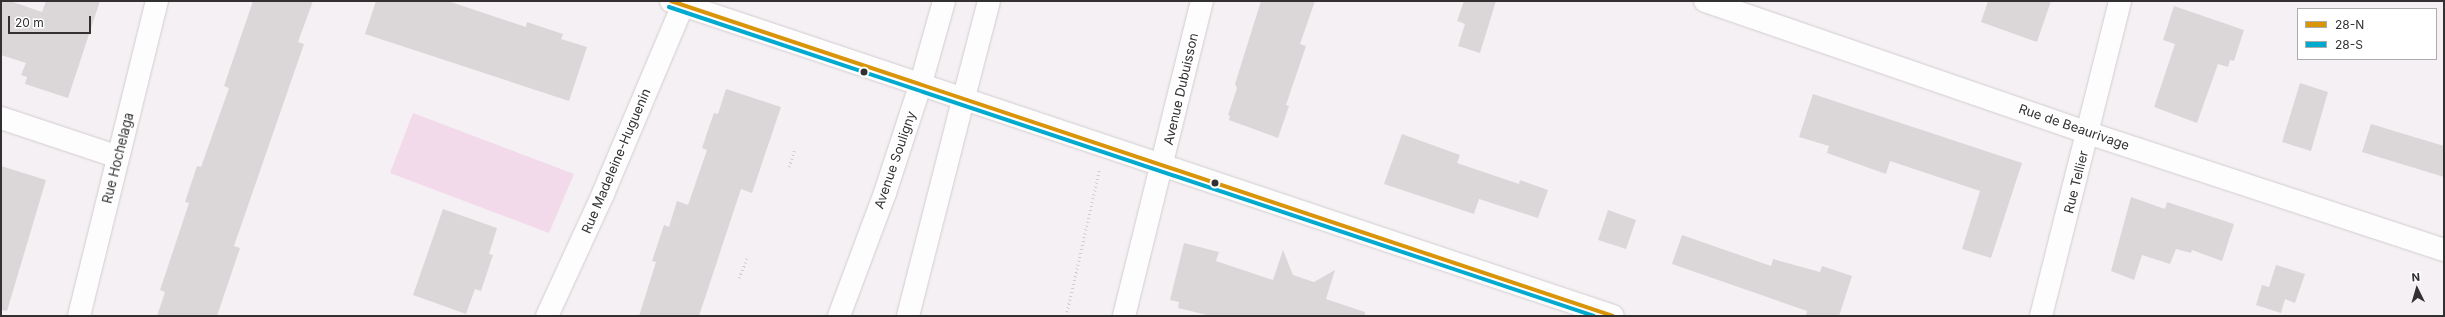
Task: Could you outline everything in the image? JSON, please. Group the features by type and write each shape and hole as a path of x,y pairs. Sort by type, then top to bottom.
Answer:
{"main road":[{"name":"Rue Hochelaga","path":"79,316 157,1"},
{"name":"Avenue Souligny","path":"839,316 885,193 921,83 944,1"},
{"path":"908,316 989,1"},
{"name":"Avenue Dubuisson","path":"1124,316 1163,164 1202,1"},
{"name":"Rue de Beaurivage","path":"1705,1 2088,133 2444,250"},
{"name":"Rue Tellier","path":"2041,316 2120,1"},
{"path":"677,3 964,97 1613,316"},
{"name":"Rue Madeleine-Huguenin","path":"547,316 603,194 677,3"},
{"path":"1,118 118,157"}],"path":[{"path":"1066,316 1104,145"},
{"path":"789,167 794,151"},
{"path":"739,278 747,257"}],"shaded area":[{"path":"413,113 574,174 549,233 390,173"}],"building":[{"path":"1,1 10,1 42,12 46,1 100,1 68,98 25,84 27,77 21,75 26,63 1,55"},
{"path":"253,1 313,1 298,42 304,44 234,246 240,248 217,316 157,316 165,292 160,290 189,203 185,202 197,166 201,167 229,88 224,86"},
{"path":"376,1 448,1 526,27 527,22 563,34 561,39 587,47 569,101 365,34"},
{"path":"1261,1 1315,1 1300,44 1306,46 1286,105 1289,106 1278,138 1229,120 1230,116 1228,115 1237,88 1235,84"},
{"path":"1464,1 1496,1 1480,53 1458,46 1465,24 1457,21"},
{"path":"1988,1 2051,1 2037,42 1981,22"},
{"path":"2174,6 2244,30 2234,61 2230,60 2228,67 2218,64 2197,123 2154,107 2175,44 2163,40"},
{"path":"2300,83 2328,92 2311,151 2282,142"},
{"path":"726,89 781,107 752,193 741,189 699,316 639,316 656,262 652,261 664,225 669,227 677,201 688,205 707,150 702,148 714,113 718,114"},
{"path":"1813,94 2022,163 1991,258 1962,249 1980,191 1890,161 1886,174 1827,153 1829,146 1799,137"},
{"path":"2371,124 2444,146 2444,177 2362,152"},
{"path":"1402,134 1460,155 1457,163 1519,184 1520,180 1548,190 1538,218 1479,199 1474,214 1384,184"},
{"path":"1,166 46,180 7,311 1,310"},
{"path":"2131,197 2165,209 2167,202 2234,224 2222,261 2192,250 2191,253 2176,249 2170,264 2142,255 2134,280 2111,271"},
{"path":"443,209 497,228 489,254 493,255 481,291 475,289 466,314 413,295"},
{"path":"1608,210 1636,220 1626,249 1598,240"},
{"path":"1682,235 1771,266 1773,259 1820,272 1822,266 1852,276 1839,316 1806,316 1807,311 1672,264"},
{"path":"1184,243 1219,252 1216,261 1273,280 1283,250 1293,275 1314,282 1335,270 1326,299 1365,312 1365,316 1211,316 1178,308 1179,302 1170,300"},
{"path":"2276,265 2305,274 2295,303 2285,299 2281,313 2256,305 2262,285 2269,287"}],"transit line":[{"name":"28-N","path":"671,1 1613,316"},
{"name":"28-S","path":"669,7 1594,316"}]}
